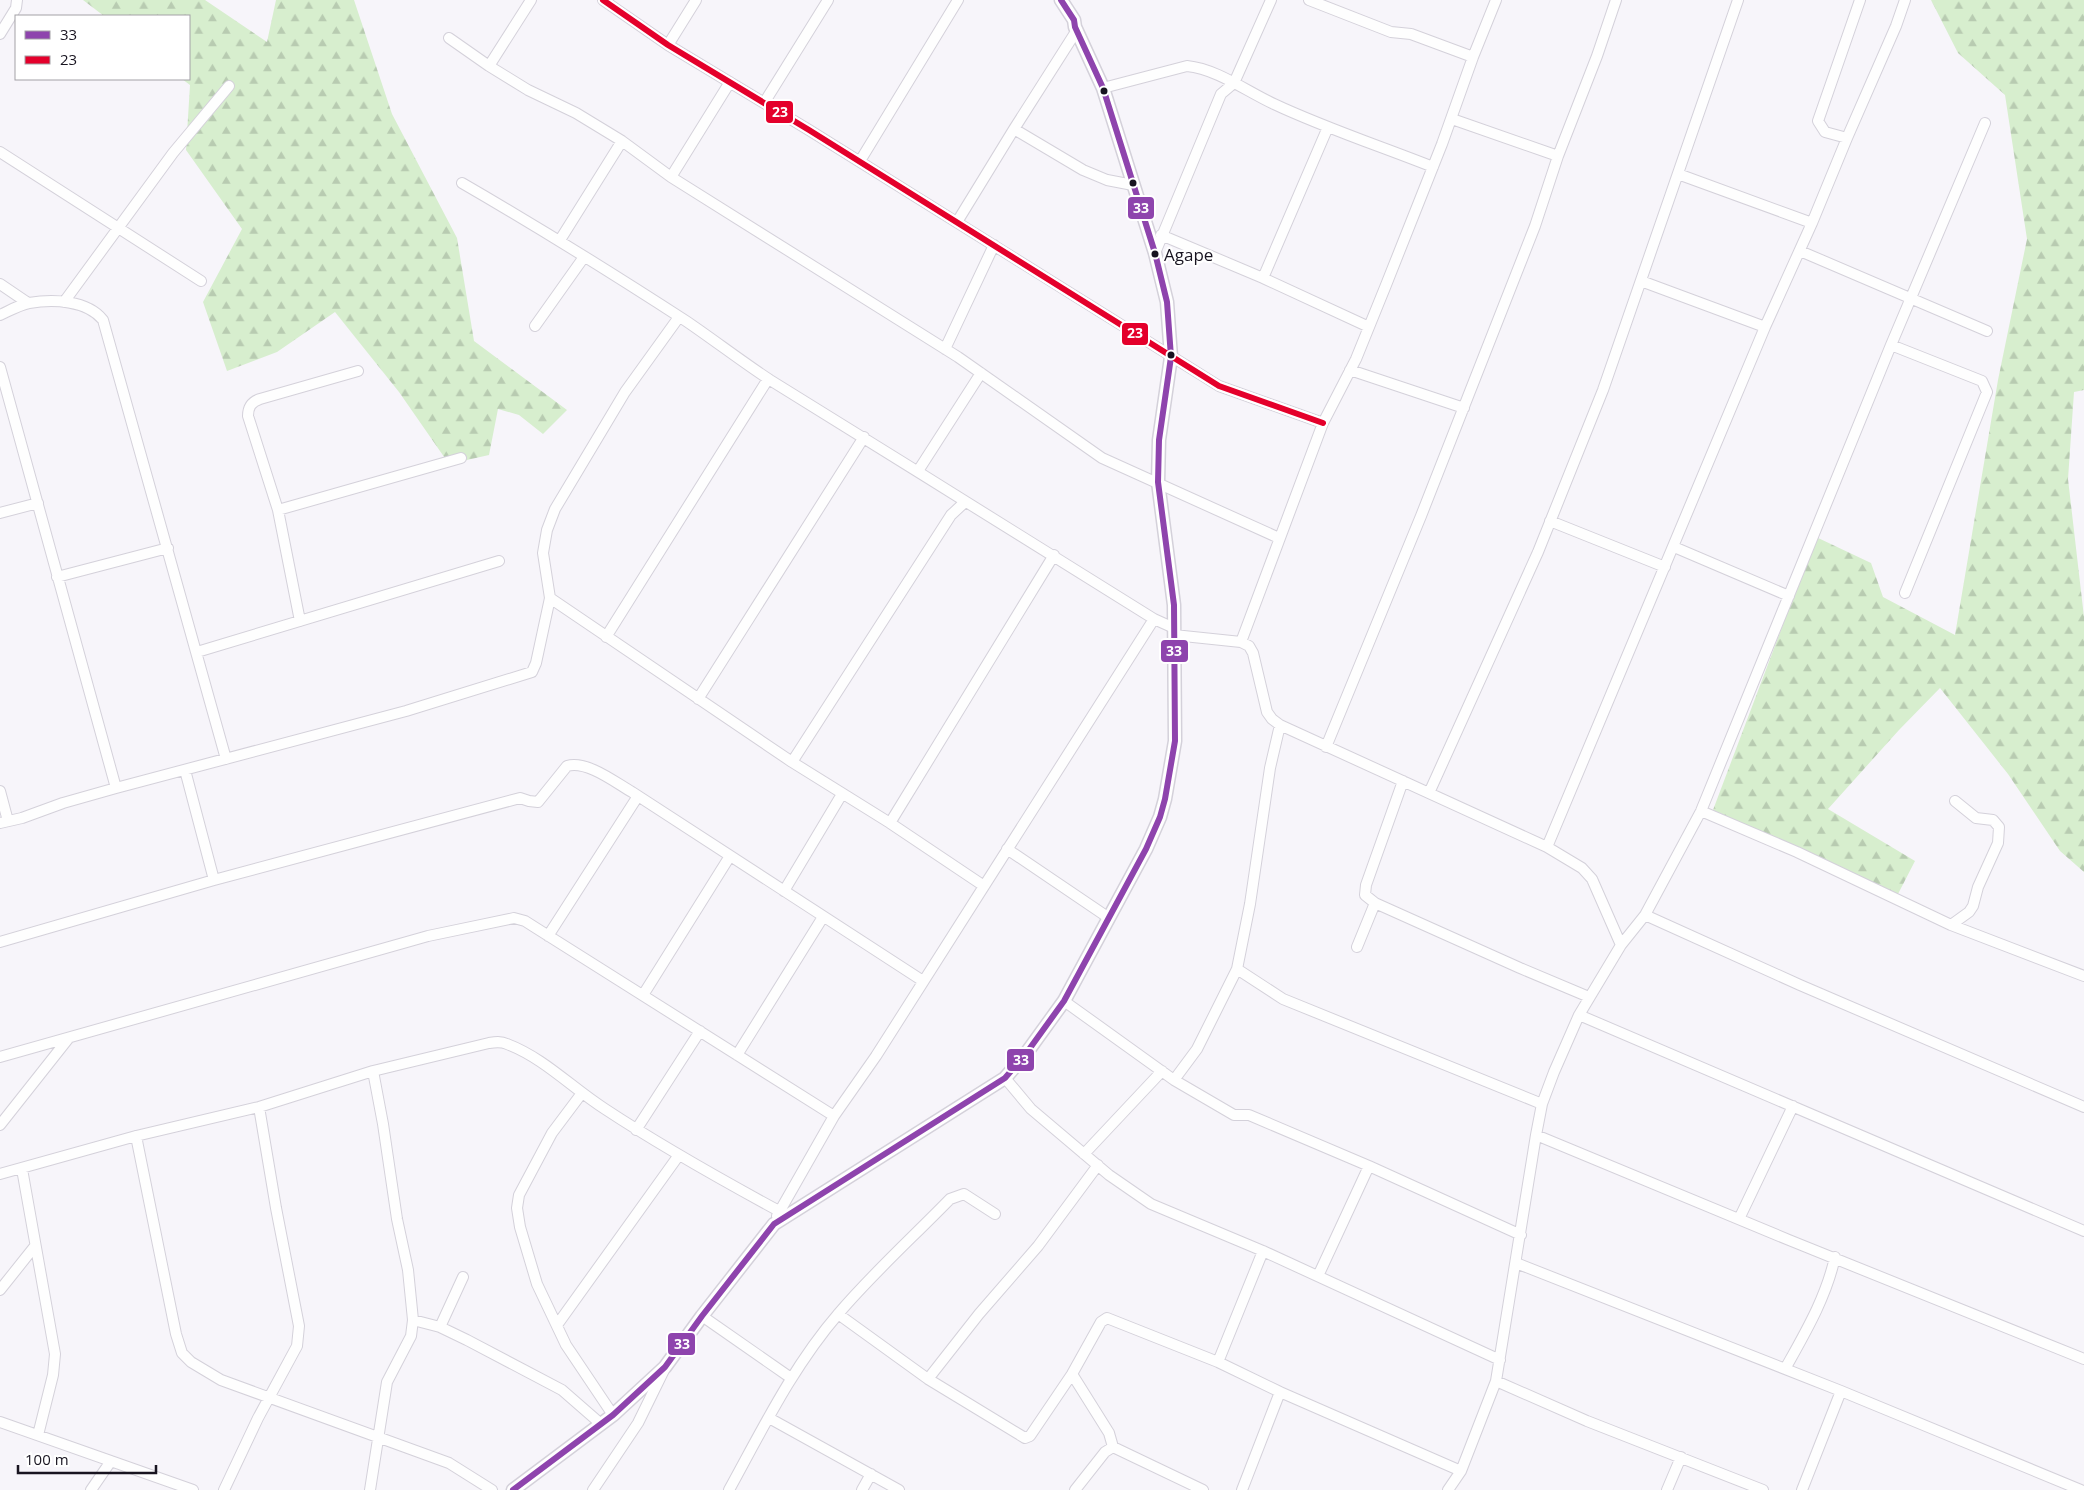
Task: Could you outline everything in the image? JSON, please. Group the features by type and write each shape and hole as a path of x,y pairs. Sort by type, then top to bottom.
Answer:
{"street":[{"path":"0,34 16,8 17,0"},
{"path":"488,66 531,0"},
{"path":"603,0 668,45 860,161 1219,386 1323,423"},
{"path":"668,45 696,0"},
{"path":"764,103 828,0"},
{"path":"860,161 958,0"},
{"path":"774,1224 1005,1078 1025,1055 1064,1001 1146,849 1160,817 1165,799 1175,741 1173,587 1158,482 1160,440 1171,356 1167,302 1155,254 1103,88 1074,20 1060,0"},
{"path":"1155,254 1161,235 1221,94 1234,83 1271,0"},
{"path":"1309,0 1391,32 1411,34 1473,57"},
{"path":"1241,642 1323,423 1369,327 1452,119 1473,57 1496,0"},
{"path":"1326,747 1464,408 1535,226 1558,156 1597,56 1616,0"},
{"path":"1429,793 1550,521 1603,390 1738,0"},
{"path":"1847,138 1825,132 1818,121 1860,0"},
{"path":"1547,846 1765,327 1812,224 1896,26 1905,0"},
{"path":"957,222 1077,30"},
{"path":"449,38 488,66 528,90 576,113 622,141 671,177 945,349 1102,458 1279,538"},
{"path":"1103,88 1186,66 1196,67 1234,83 1274,104 1433,166"},
{"path":"671,177 730,82"},
{"path":"64,302 173,153 229,86"},
{"path":"1452,119 1558,156"},
{"path":"1453,1489 1496,1380 1536,1135 1542,1104 1554,1072 1589,997 1621,946 1645,915 1701,811 1891,345 1985,123"},
{"path":"1263,278 1328,126"},
{"path":"1014,128 1083,170 1107,180 1133,185"},
{"path":"560,240 622,141"},
{"path":"0,152 201,281"},
{"path":"1678,174 1812,224"},
{"path":"462,183 560,240 679,317 768,378 965,502 1054,555 1174,632 1241,642 1249,646 1267,712 1272,719 1280,725 1326,747 1547,846 1582,868 1592,879 1621,946"},
{"path":"1161,235 1263,278 1369,327"},
{"path":"945,349 994,245"},
{"path":"1800,251 1987,331"},
{"path":"535,326 584,257"},
{"path":"1641,281 1765,327"},
{"path":"0,284 28,303"},
{"path":"0,316 28,303 64,302 87,307 97,313 103,320 226,759"},
{"path":"0,791 4,822 116,788 406,711 532,672 536,663 550,598 543,552 547,530 555,509 625,392 679,317"},
{"path":"1891,345 1982,381 1987,392 1905,593"},
{"path":"0,367 116,788"},
{"path":"1350,370 1464,408"},
{"path":"300,621 278,510 248,416 250,405 260,399 358,371"},
{"path":"918,471 981,373"},
{"path":"606,637 768,378"},
{"path":"698,699 864,437"},
{"path":"278,510 461,458"},
{"path":"951,515 952,493"},
{"path":"792,762 951,515 965,502"},
{"path":"0,513 38,503"},
{"path":"1550,521 1665,567"},
{"path":"1674,547 1788,596"},
{"path":"57,577 168,548"},
{"path":"890,823 1054,555"},
{"path":"197,652 499,562"},
{"path":"550,598 792,762 890,823 984,886"},
{"path":"593,1490 638,1423 665,1367 774,1224 834,1116 876,1056 1154,619"},
{"path":"1174,1080 1197,1049 1237,969 1250,904 1270,768 1280,725"},
{"path":"0,942 214,880 520,798 538,802 567,766 572,764 595,770 638,796 923,981"},
{"path":"185,770 214,880"},
{"path":"1403,781 1364,891 1365,895 1375,903 1589,997"},
{"path":"784,891 842,794"},
{"path":"548,936 638,796"},
{"path":"1951,925 1969,912 1973,906 1978,887 1998,843 1999,827 1993,820 1976,818 1954,801"},
{"path":"1701,811 1797,852 1951,925 2084,976"},
{"path":"1007,849 1109,918"},
{"path":"643,995 730,856"},
{"path":"1357,947 1375,903"},
{"path":"1645,915 1800,985 2084,1107"},
{"path":"737,1055 823,917"},
{"path":"0,1057 428,936 514,918 525,921 834,1116"},
{"path":"1237,969 1283,999 1542,1104"},
{"path":"1064,1001 1174,1080 1234,1115 1249,1115 1521,1234"},
{"path":"1579,1015 2084,1231"},
{"path":"636,1130 700,1031"},
{"path":"0,1125 68,1038"},
{"path":"0,1174 136,1136 258,1107 374,1071 499,1041 508,1044 550,1068 582,1093 636,1130 779,1212"},
{"path":"370,1490 387,1382 411,1336 413,1320 408,1270 397,1219 374,1071"},
{"path":"1084,1154 1162,1071"},
{"path":"1005,1078 1031,1109 1084,1154 1151,1204 1263,1251 1500,1360"},
{"path":"582,1093 552,1133 519,1195 517,1208 520,1227 537,1284 566,1345 613,1415"},
{"path":"1739,1219 1793,1106"},
{"path":"224,1490 269,1397 297,1346 299,1326 258,1107"},
{"path":"1536,1135 2084,1359"},
{"path":"136,1136 176,1334 182,1353 191,1362 221,1380 449,1463 492,1490"},
{"path":"557,1325 679,1155"},
{"path":"928,1379 979,1314 1038,1246 1098,1165"},
{"path":"1318,1276 1369,1166"},
{"path":"22,1169 55,1354 53,1375 38,1435"},
{"path":"728,1490 791,1378 838,1314 950,1199 964,1194 995,1214"},
{"path":"0,1290 35,1246"},
{"path":"1218,1362 1263,1251"},
{"path":"1786,1369 1820,1303 1835,1258"},
{"path":"1516,1263 1841,1391 2081,1490"},
{"path":"440,1327 463,1277"},
{"path":"838,1314 928,1379 1025,1438 1030,1436 1072,1374 1101,1322 1107,1318 1218,1362 1280,1392 1461,1471"},
{"path":"702,1316 791,1378"},
{"path":"413,1320 440,1327 562,1390 601,1424"},
{"path":"513,1490 613,1415 665,1367"},
{"path":"1072,1374 1109,1433 1113,1447 1204,1490"},
{"path":"1496,1380 1587,1421 1763,1490"},
{"path":"1802,1490 1841,1391"},
{"path":"1242,1490 1280,1392"},
{"path":"769,1418 899,1490"},
{"path":"0,1422 193,1490"},
{"path":"1075,1490 1105,1452 1113,1447"},
{"path":"1667,1490 1680,1458"},
{"path":"91,1490 111,1461"},
{"path":"862,1490 871,1474"}],"green space":[{"path":"83,0 205,0 267,42 276,0 354,0 392,114 457,238 474,341 567,410 543,434 519,415 498,409 489,455 449,464 399,392 335,312 277,352 227,371 203,302 242,229 186,150 190,85 183,80 190,80 190,15 103,15"},
{"path":"1931,0 2084,0 2084,390 2074,392 2068,479 2084,617 2084,872 2060,851 2008,774 1940,688 1899,730 1828,809 1915,861 1898,894 1713,810 1816,537 1871,563 1883,597 1955,635 1998,380 2027,239 2005,95 1958,53"}],"transit line":[{"name":"23","path":"603,0 668,45 809,130 1219,386 1323,423"},
{"name":"33","path":"513,1490 613,1415 665,1367 774,1224 1005,1078 1025,1055 1064,1001 1146,849 1160,817 1175,741 1174,605 1158,482 1159,440 1171,357 1167,302 1155,253 1103,88 1075,27 1074,20 1061,0"}],"place":[{"name":"Agape","path":"1155,254"}]}
